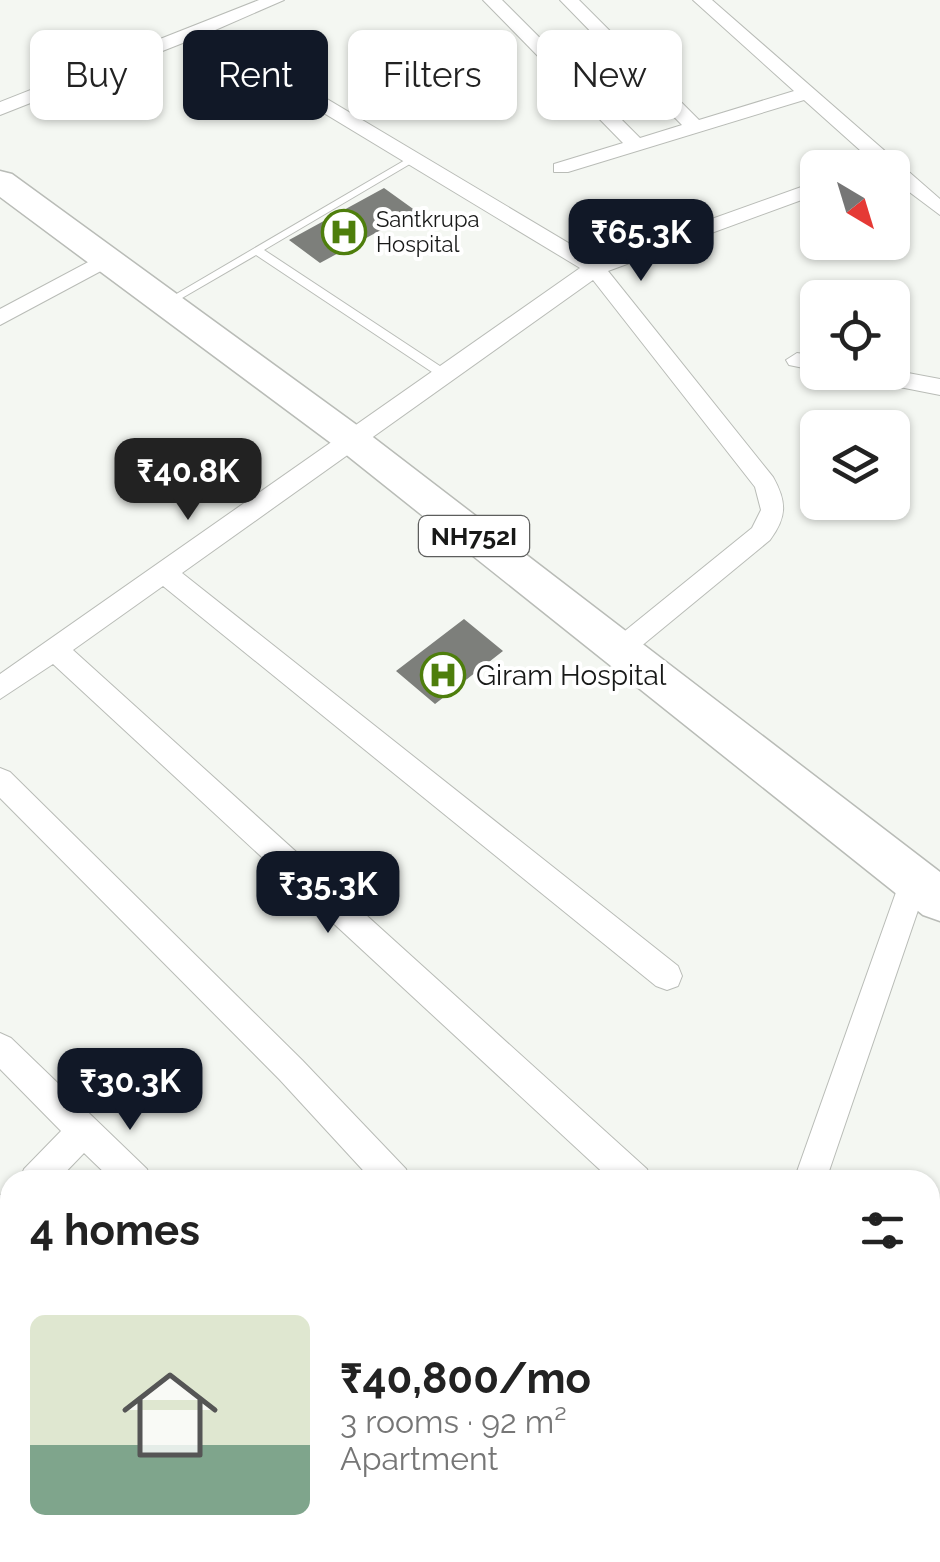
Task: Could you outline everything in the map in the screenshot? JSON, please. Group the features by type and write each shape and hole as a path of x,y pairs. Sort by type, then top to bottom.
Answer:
{"highway":[{"name":"NH752I","path":"0,181 352,440 927,890"}],"street":[{"path":"0,110 275,0"},
{"path":"492,0 636,145"},
{"path":"569,0 696,127"},
{"path":"702,0 868,150"},
{"path":"197,29 595,268 765,483 775,502 774,518 760,534 619,650"},
{"path":"561,168 806,93"},
{"path":"910,185 940,209"},
{"path":"0,688 595,268 800,194"},
{"path":"0,318 107,260"},
{"path":"910,381 940,387"},
{"path":"165,573 667,976"},
{"path":"54,650 349,915 622,1170"},
{"path":"0,780 291,1070 385,1170"},
{"path":"814,1170 927,890"},
{"path":"0,1048 124,1170"},
{"path":"46,1170 83,1131"}],"lane":[{"path":"166,304 412,158"},
{"path":"258,252 445,375"}],"building":[{"path":"384,188 416,211 320,263 289,240"},
{"path":"464,619 503,651 435,704 396,671"}],"place":[{"name":"Santkrupa Hospital","path":"344,232"},
{"name":"Giram Hospital","path":"443,675"}]}
